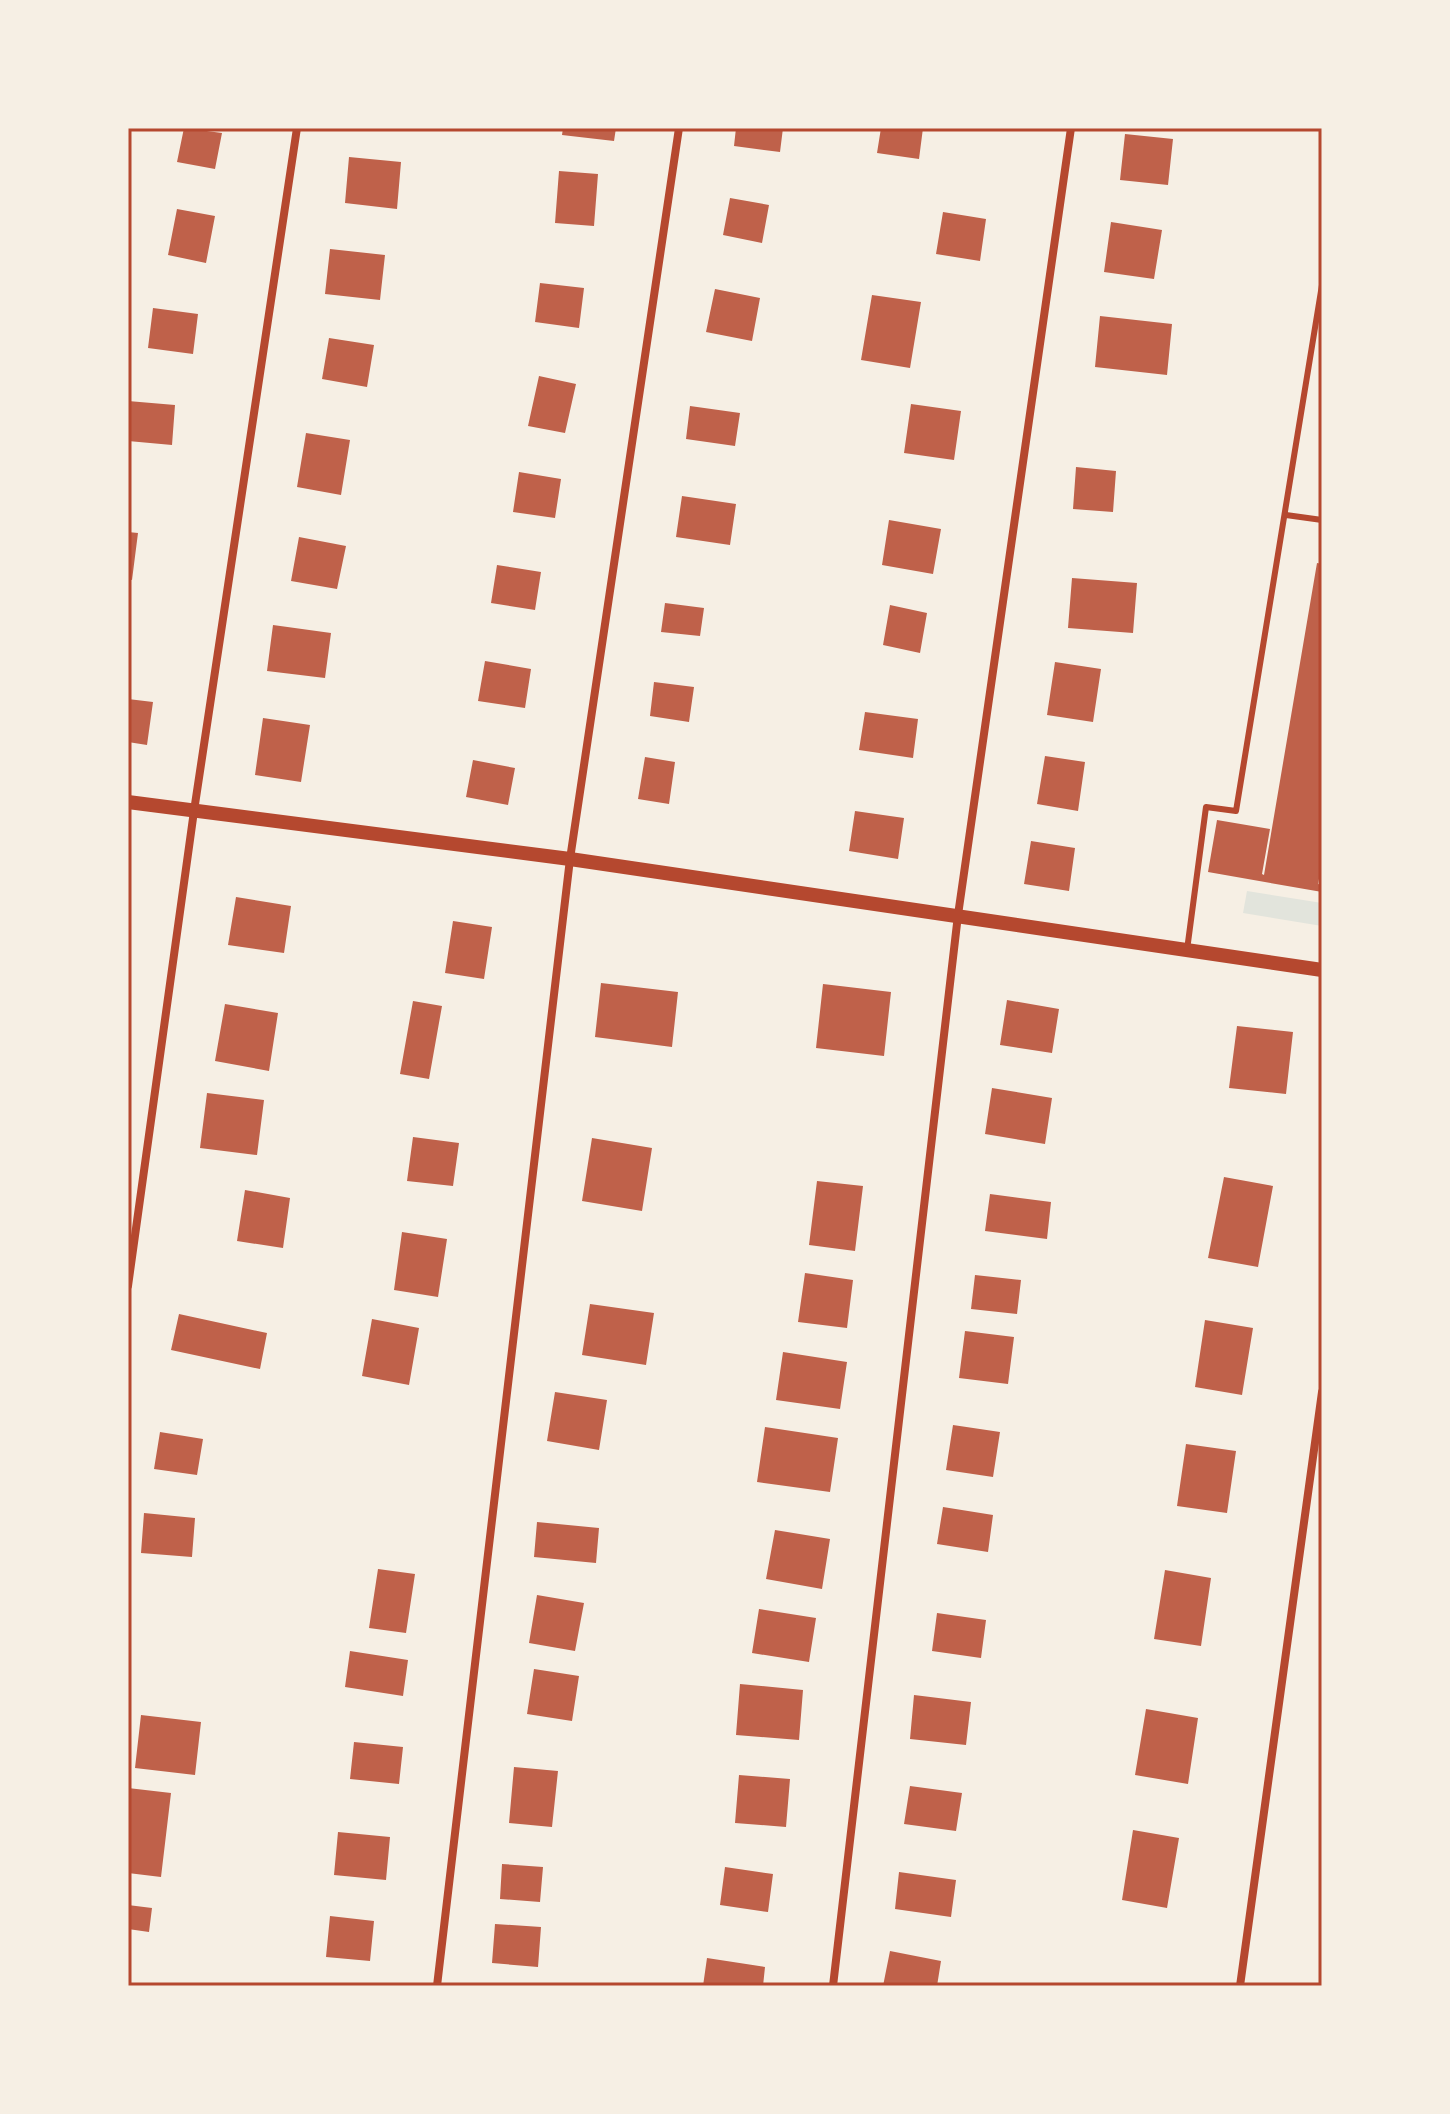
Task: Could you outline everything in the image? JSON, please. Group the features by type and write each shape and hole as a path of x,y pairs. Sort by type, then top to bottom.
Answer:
{"street":[{"path":"128,1286 194,811 297,128"},
{"path":"437,1986 570,859 679,128"},
{"path":"833,1986 958,915 1071,128"},
{"path":"128,802 570,859 1322,970"},
{"path":"1240,1986 1322,1392"}],"lane":[{"path":"1187,950 1206,807 1236,811 1322,285"},
{"path":"1286,515 1322,520"}],"shaded area":[{"path":"1247,891 1322,903 1322,926 1243,913"}],"building":[{"path":"184,128 222,133 215,169 177,162"},
{"path":"563,128 616,128 614,141 562,135"},
{"path":"736,128 783,128 780,152 734,146"},
{"path":"881,128 923,128 919,159 877,153"},
{"path":"1125,134 1173,139 1168,185 1120,180"},
{"path":"349,157 401,162 397,209 345,203"},
{"path":"559,171 598,174 594,226 555,223"},
{"path":"730,198 769,205 762,243 723,235"},
{"path":"177,209 215,216 206,263 168,255"},
{"path":"943,212 986,219 980,261 936,254"},
{"path":"1111,222 1162,230 1154,279 1104,272"},
{"path":"330,249 385,255 380,300 325,294"},
{"path":"540,283 584,288 579,328 535,322"},
{"path":"715,289 760,298 752,341 706,332"},
{"path":"872,295 921,302 910,368 861,360"},
{"path":"153,308 198,314 193,354 148,348"},
{"path":"1100,316 1172,324 1167,375 1095,367"},
{"path":"329,338 374,345 367,387 322,379"},
{"path":"539,376 576,384 565,433 528,426"},
{"path":"128,401 175,405 172,445 128,441"},
{"path":"911,404 961,411 954,460 904,453"},
{"path":"690,406 740,413 735,446 686,439"},
{"path":"306,433 350,440 341,495 297,487"},
{"path":"1076,467 1116,471 1113,512 1073,509"},
{"path":"519,472 561,479 555,518 513,512"},
{"path":"682,496 736,504 730,545 676,537"},
{"path":"889,520 941,529 933,574 882,565"},
{"path":"128,532 138,533 132,580 128,579"},
{"path":"299,537 346,546 337,589 291,581"},
{"path":"1317,563 1322,564 1322,863 1318,884 1322,885 1322,892 1208,872 1217,820 1270,829 1264,875"},
{"path":"497,565 541,572 535,610 491,603"},
{"path":"1072,578 1137,583 1133,633 1068,628"},
{"path":"665,603 704,608 700,636 661,632"},
{"path":"890,605 927,613 920,653 883,645"},
{"path":"273,625 331,633 325,678 267,671"},
{"path":"485,661 531,669 525,708 478,701"},
{"path":"1055,662 1101,669 1093,722 1047,715"},
{"path":"654,682 694,687 689,722 650,716"},
{"path":"128,699 153,702 147,745 128,742"},
{"path":"865,712 918,719 913,758 859,750"},
{"path":"263,718 310,725 301,782 255,775"},
{"path":"1045,756 1085,762 1078,811 1037,804"},
{"path":"645,757 675,762 669,804 638,799"},
{"path":"473,760 515,768 508,805 466,797"},
{"path":"855,811 904,818 898,859 849,851"},
{"path":"1031,841 1075,848 1069,891 1024,884"},
{"path":"236,897 291,906 284,953 228,945"},
{"path":"453,921 492,927 484,979 445,973"},
{"path":"601,983 678,992 672,1047 595,1037"},
{"path":"823,984 891,992 884,1056 816,1048"},
{"path":"1007,1000 1059,1009 1052,1053 1000,1045"},
{"path":"413,1001 442,1006 429,1079 400,1074"},
{"path":"225,1004 278,1013 269,1071 215,1061"},
{"path":"1237,1026 1293,1032 1286,1094 1229,1088"},
{"path":"992,1088 1052,1098 1045,1144 985,1134"},
{"path":"207,1093 264,1100 257,1155 200,1148"},
{"path":"413,1137 459,1143 453,1186 407,1181"},
{"path":"592,1138 652,1148 642,1211 582,1201"},
{"path":"1224,1177 1273,1186 1258,1267 1208,1258"},
{"path":"817,1181 863,1186 855,1251 809,1245"},
{"path":"245,1190 290,1198 283,1248 237,1241"},
{"path":"990,1194 1051,1202 1047,1239 985,1231"},
{"path":"402,1232 447,1239 438,1297 394,1290"},
{"path":"805,1273 853,1280 847,1328 798,1322"},
{"path":"975,1275 1021,1280 1017,1314 971,1309"},
{"path":"590,1304 654,1313 646,1365 582,1355"},
{"path":"179,1314 267,1333 260,1369 171,1350"},
{"path":"372,1319 419,1328 409,1385 362,1376"},
{"path":"1205,1320 1253,1328 1242,1395 1195,1387"},
{"path":"965,1331 1014,1337 1008,1384 959,1378"},
{"path":"783,1352 847,1362 840,1409 776,1400"},
{"path":"555,1392 607,1400 599,1450 547,1441"},
{"path":"953,1425 1000,1432 993,1477 946,1470"},
{"path":"765,1427 838,1438 830,1492 757,1482"},
{"path":"160,1432 203,1439 197,1475 154,1469"},
{"path":"1186,1444 1236,1451 1227,1513 1177,1506"},
{"path":"943,1507 993,1515 988,1552 937,1544"},
{"path":"144,1513 195,1518 192,1557 141,1553"},
{"path":"537,1522 599,1528 596,1563 534,1557"},
{"path":"775,1530 830,1539 822,1589 766,1579"},
{"path":"378,1569 415,1574 406,1633 369,1628"},
{"path":"1165,1570 1211,1578 1201,1646 1154,1639"},
{"path":"537,1595 584,1603 575,1651 529,1643"},
{"path":"759,1609 816,1618 809,1662 752,1653"},
{"path":"937,1613 986,1620 981,1658 932,1651"},
{"path":"350,1651 408,1660 403,1696 345,1687"},
{"path":"534,1669 579,1676 572,1721 527,1714"},
{"path":"740,1684 803,1690 799,1740 736,1735"},
{"path":"914,1695 971,1702 966,1745 910,1739"},
{"path":"1146,1709 1198,1718 1188,1784 1135,1775"},
{"path":"141,1715 201,1722 195,1775 135,1768"},
{"path":"354,1742 403,1747 399,1784 350,1779"},
{"path":"514,1767 558,1771 552,1827 509,1823"},
{"path":"739,1775 790,1779 786,1827 735,1823"},
{"path":"910,1786 962,1793 956,1831 904,1824"},
{"path":"128,1788 171,1793 161,1877 128,1873"},
{"path":"1133,1830 1179,1838 1167,1908 1122,1900"},
{"path":"338,1832 390,1837 386,1880 334,1875"},
{"path":"502,1864 543,1867 540,1902 500,1899"},
{"path":"725,1867 773,1874 768,1912 720,1905"},
{"path":"899,1872 956,1880 951,1917 895,1909"},
{"path":"128,1905 152,1908 149,1932 128,1929"},
{"path":"330,1916 374,1921 370,1961 326,1957"},
{"path":"495,1924 541,1927 538,1967 492,1963"},
{"path":"890,1951 941,1961 937,1986 883,1986"},
{"path":"707,1958 765,1967 763,1986 703,1986"}]}
